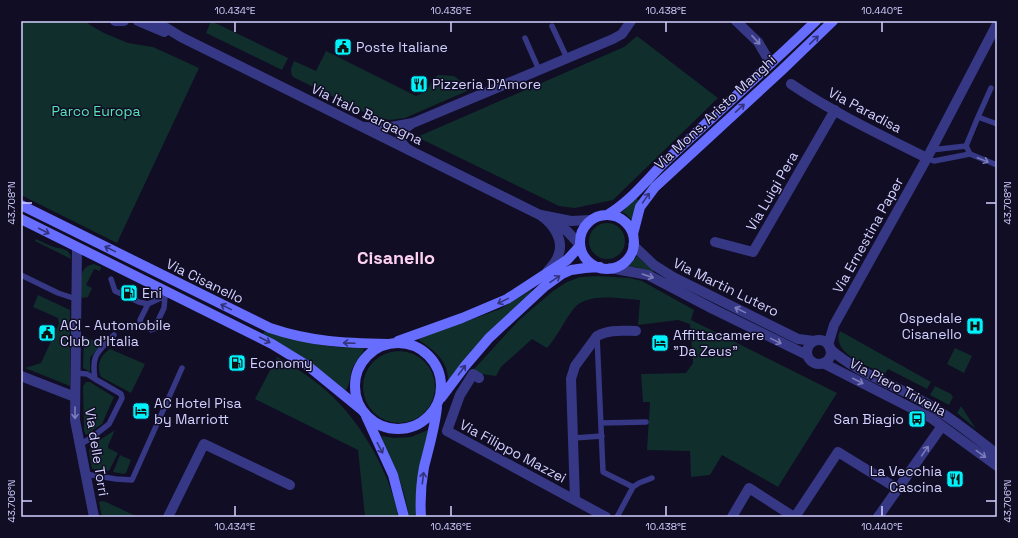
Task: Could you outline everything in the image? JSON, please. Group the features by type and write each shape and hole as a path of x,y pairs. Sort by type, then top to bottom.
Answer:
{"main road":[{"name":"Via Mons. Aristo Manghi","path":"607,215 629,199 663,163 816,21"},
{"name":"Via Mons. Aristo Manghi","path":"633,234 640,208 655,187 833,21"},
{"name":"Via Cisanello","path":"21,205 270,328 293,335 327,342 391,343"},
{"path":"363,412 373,421 383,426 395,429 413,427 423,422 432,414 438,403 465,366 488,338 541,289 571,270 605,268 617,266 624,262 631,253 633,246 633,234 623,220 607,215 598,216 584,227 581,233 580,246 587,260 593,264 605,268"},
{"name":"Via Cisanello","path":"21,219 278,347 308,366 363,412"},
{"path":"404,517 399,493 392,471 358,402 355,390 355,381 358,368 372,351 501,302 521,291 567,260 580,246"},
{"path":"391,343 409,344 418,347 434,360 440,374 442,384 436,420 424,469 421,492 421,517"}],"street":[{"path":"115,21 124,21"},
{"name":"Via Italo Bargagna","path":"138,21 181,37"},
{"name":"Via Italo Bargagna","path":"155,21 181,37 544,217 567,231 580,246"},
{"path":"362,127 384,128 413,123 618,37 631,21"},
{"path":"736,21 758,42 771,64"},
{"name":"Via Ernestina Paper","path":"816,340 826,335 834,325 929,154 997,24"},
{"name":"Via Paradisa","path":"791,84 835,110 929,154"},
{"name":"Via Luigi Pera","path":"715,242 753,252 835,110"},
{"path":"413,123 402,131 400,136 404,145 414,152"},
{"name":"Via Italo Bargagna","path":"544,217 571,221 591,220"},
{"name":"Via Italo Bargagna","path":"544,217 556,231 559,238 560,248 558,257 546,274"},
{"name":"Via Martin Lutero","path":"633,246 654,265 673,277 798,339 816,340"},
{"name":"Via delle Torri","path":"77,248 75,420 94,517"},
{"name":"Via Martin Lutero","path":"605,268 648,275 807,355"},
{"name":"Via Ernestina Paper","path":"829,347 834,325"},
{"path":"575,500 572,373 575,366 597,336 611,331 636,331"},
{"path":"816,340 824,341 829,347 831,352 828,359 823,363 819,364 812,362 807,355 807,348 811,342 816,340"},
{"name":"Via Piero Trivella","path":"829,347 851,364 937,410 997,454"},
{"name":"Via Piero Trivella","path":"823,363 919,411 997,466"},
{"name":"Via Filippo Mazzei","path":"479,378 473,374 460,395 447,432 606,517"},
{"path":"21,376 75,397"},
{"path":"878,517 942,426"},
{"path":"168,517 204,444 290,485"},
{"path":"732,517 749,488 794,517 838,452 898,489"}],"lane":[{"path":"552,26 567,58"},
{"path":"524,38 539,70"},
{"path":"970,154 966,146 991,88"},
{"path":"978,118 997,124"},
{"path":"966,146 929,154 934,161 970,154 997,166"},
{"path":"21,275 58,293 76,299"},
{"path":"111,279 114,291 139,302 148,304 164,296 164,308 154,328 151,330 141,324 140,320 148,304"},
{"path":"95,379 95,357 114,335"},
{"path":"597,336 603,472 633,487"},
{"path":"85,474 132,480 182,368"},
{"path":"76,373 87,374 121,394 122,398 109,424 79,445"},
{"path":"601,423 646,422"},
{"path":"574,438 602,436"},
{"path":"617,517 633,487 652,478"}],"green space":[{"name":"Parco Europa","path":"21,21 86,21 104,33 128,43 153,47 199,68 117,243 21,195"},
{"path":"211,21 288,58 282,70 206,33"},
{"path":"637,36 718,98 613,200 575,208 559,206 417,137 624,47"},
{"path":"326,51 416,96 427,91 433,79 438,75 454,76 462,82 467,91 405,118 390,120 374,117 293,77 291,71 294,61 316,71"},
{"path":"636,198 639,201 632,220 622,212"},
{"path":"607,223 620,228 625,241 620,254 607,259 594,254 589,241 594,228"},
{"path":"36,239 54,247 66,250 69,252 71,259 35,241"},
{"path":"637,256 654,271 653,273 636,267 628,267"},
{"path":"94,264 101,267 100,271 94,269 86,285 92,288 88,297 82,298 82,272 85,268"},
{"path":"598,276 630,278 642,281 694,310 691,320 837,393 778,487 722,455 710,475 691,477 690,451 647,450 650,402 643,402 641,374 686,373 693,363 690,324 678,320 638,325 640,300 594,298 585,301 572,311 547,348 532,339 501,367 496,376 481,374 474,369 519,320 553,291 567,282 580,277"},
{"path":"531,290 532,291 478,344 450,380 448,379 445,366 442,361 434,351 419,340 418,337 446,329 500,309"},
{"path":"38,295 70,310 70,386 25,368 41,363 59,324 58,318 33,307"},
{"path":"265,331 315,344 364,349 352,369 346,390 343,390 306,359 263,334"},
{"path":"840,331 931,382 927,389 888,369 885,374 853,358 841,346 838,339"},
{"path":"84,336 101,344 90,358 90,372 83,368"},
{"path":"955,348 972,356 964,373 947,364"},
{"path":"110,349 145,364 131,393 101,377 99,369 100,361 104,354"},
{"path":"399,351 419,357 429,367 435,387 429,407 419,417 399,423 379,417 369,407 363,387 369,367 379,357"},
{"path":"277,357 299,370 321,386 334,398 355,423 375,453 383,469 390,485 398,517 365,517 358,450 255,399"},
{"path":"86,382 90,382 114,397 102,424 86,435 84,431 83,386"},
{"path":"935,386 951,394 953,397 949,405 930,395"},
{"path":"961,406 976,429 957,413"},
{"path":"115,430 108,448 118,453 109,471 92,469 89,450 98,441"},
{"path":"428,430 419,471 416,517 409,517 400,480 385,449 382,436 394,438 411,437"},
{"path":"120,455 131,460 126,473 124,474 113,472"},
{"path":"102,501 138,517 102,517 99,502"}],"place":[{"name":"Poste Italiane","path":"343,47"},
{"name":"Pizzeria D'Amore","path":"419,84"},
{"name":"Eni","path":"129,293"},
{"name":"Ospedale Cisanello","path":"975,326"},
{"name":"ACI - Automobile Club d'Italia","path":"47,333"},
{"name":"Affittacamere \"Da Zeus\"","path":"660,343"},
{"name":"Economy","path":"237,363"},
{"name":"AC Hotel Pisa by Marriott","path":"141,411"},
{"name":"San Biagio","path":"917,419"},
{"name":"La Vecchia Cascina","path":"955,479"}],"district":[{"name":"Cisanello","path":"396,258"}]}
